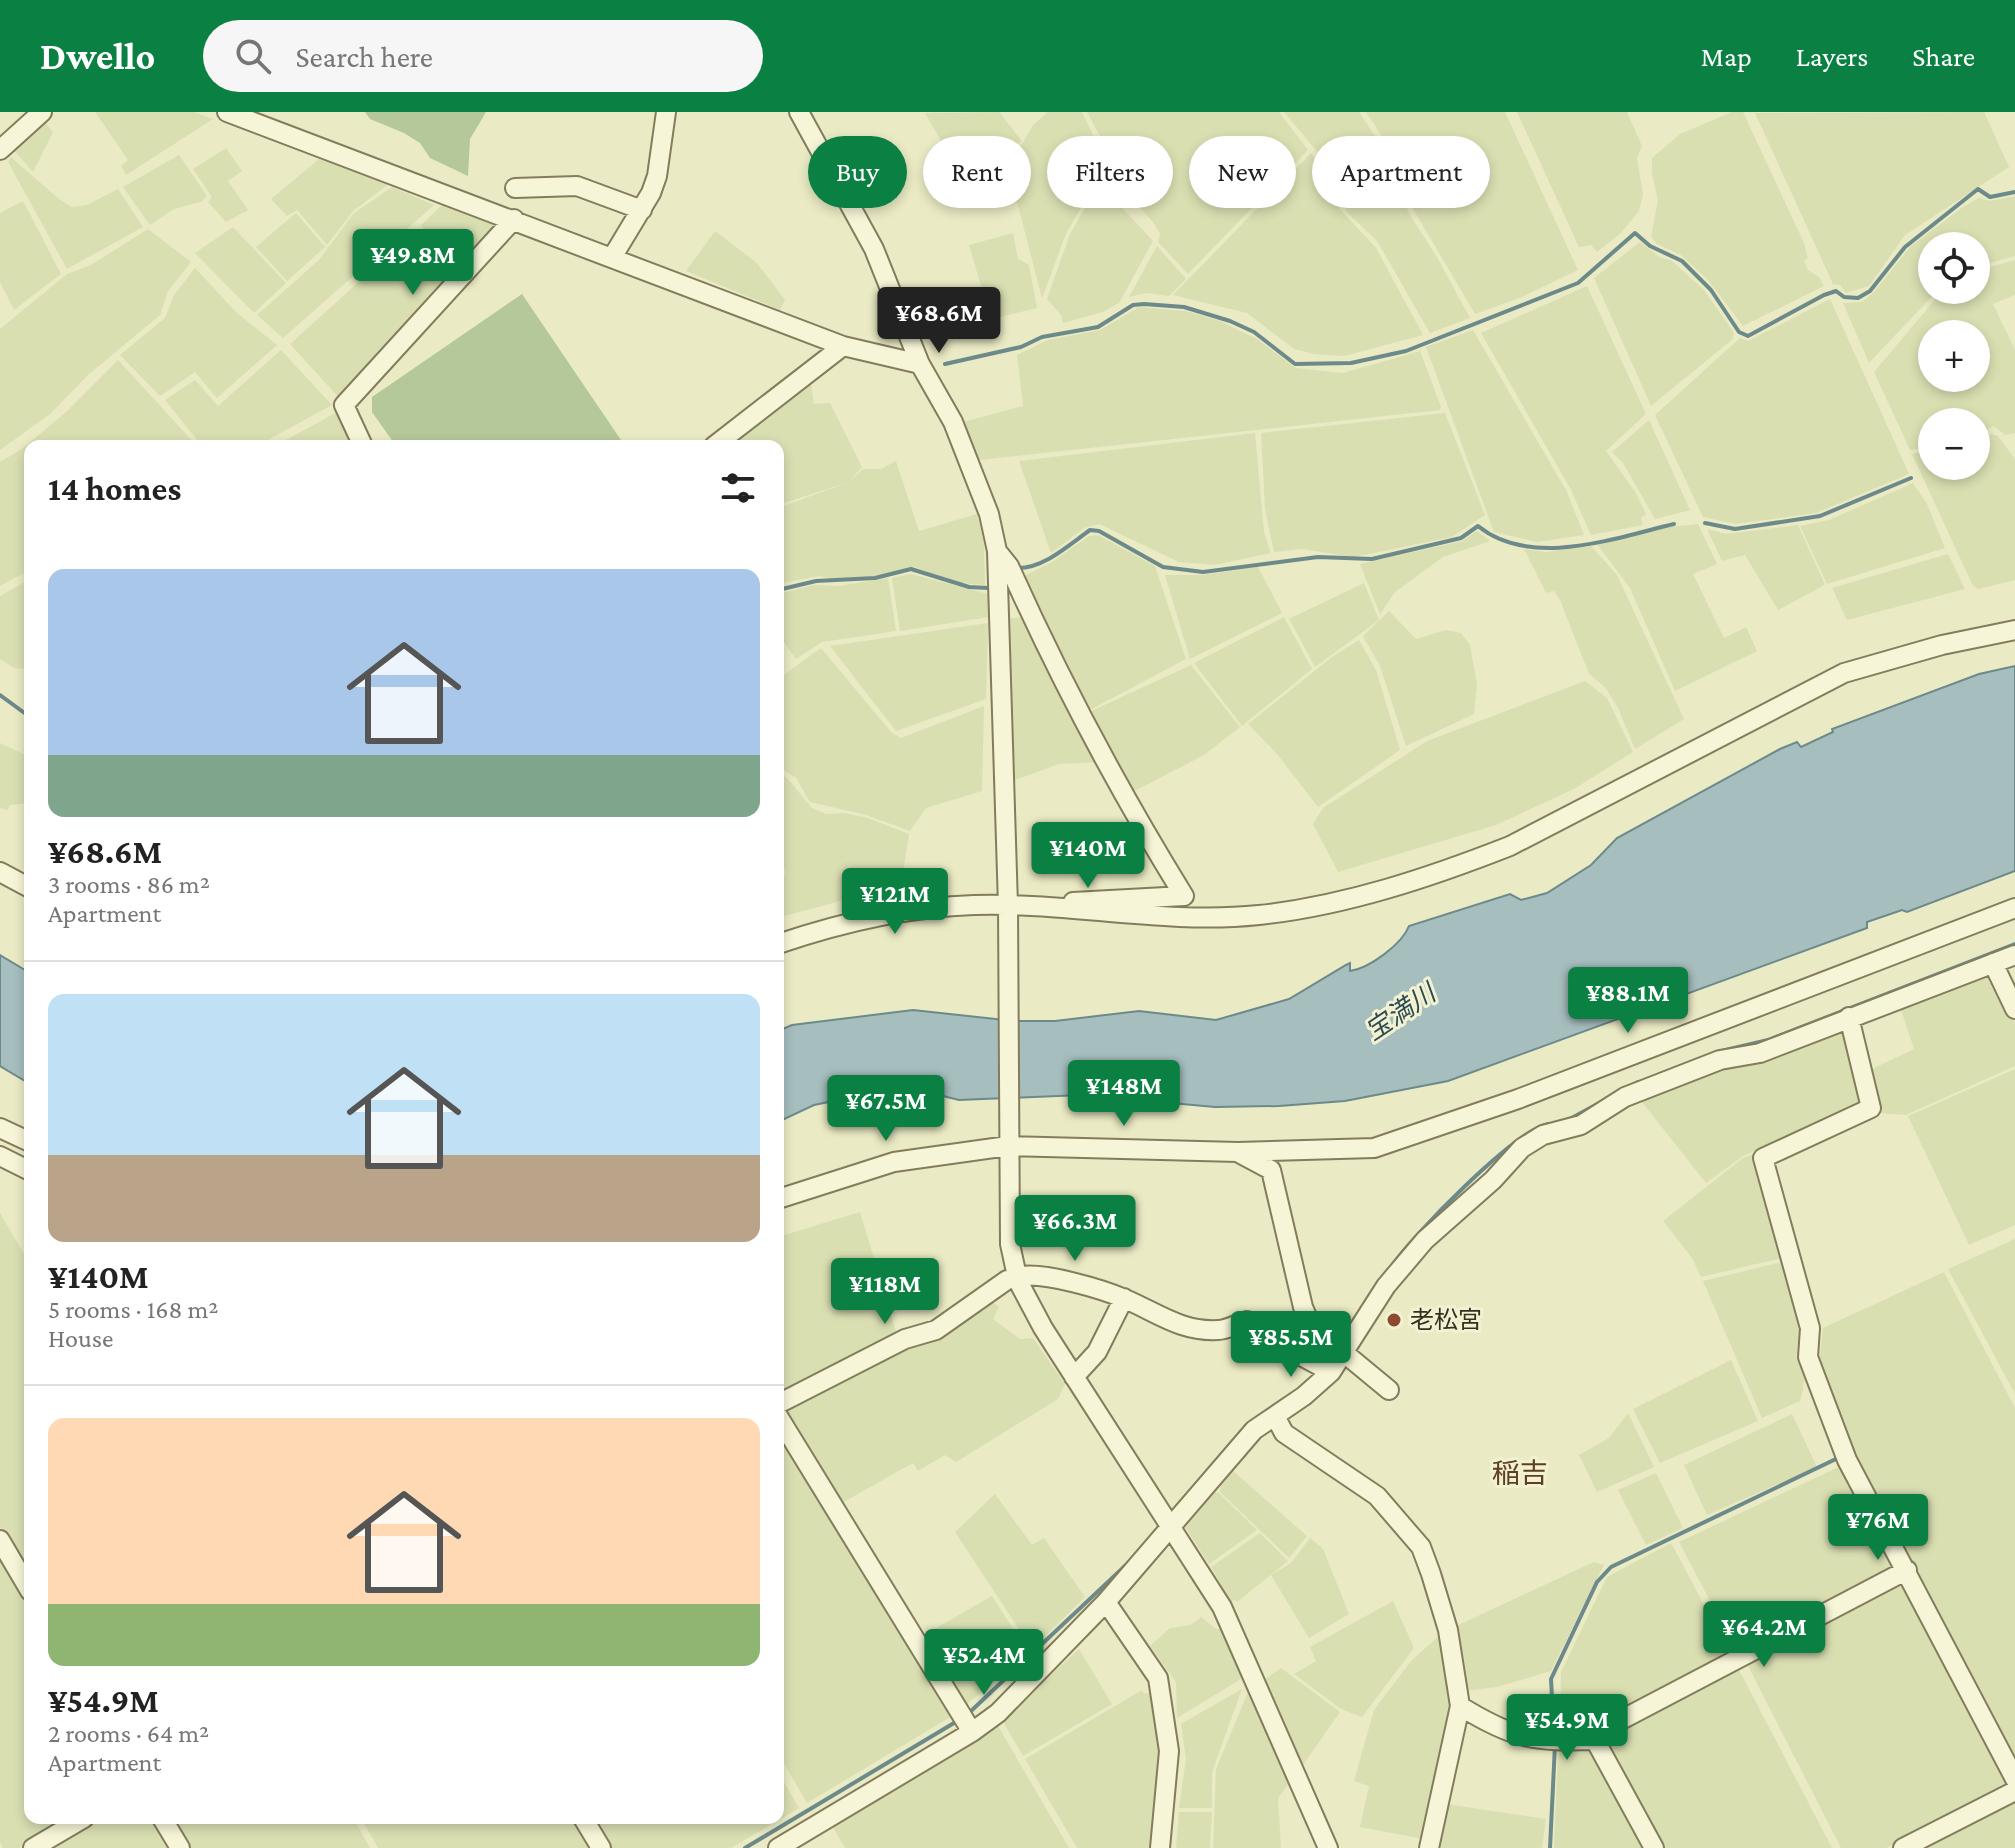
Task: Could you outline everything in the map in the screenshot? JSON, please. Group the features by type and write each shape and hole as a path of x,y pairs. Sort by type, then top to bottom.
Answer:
{"street":[{"path":"0,150 42,112"},
{"path":"613,256 642,210 657,176 666,112"},
{"path":"799,112 874,249 920,364 953,422 989,514 997,551 1008,912 1010,1244 1018,1281 1074,1377 1201,1568 1239,1641 1328,1848"},
{"path":"237,113 843,346 920,364"},
{"path":"515,188 577,186 642,210"},
{"path":"360,440 344,405 514,219"},
{"path":"722,440 843,346"},
{"path":"784,942 838,926 903,913 972,905 1008,912 1049,908 1088,899 1184,896 1131,810 1057,674 1009,566 997,551"},
{"path":"1049,908 1165,916 1259,915 1304,908 1453,869 1552,826 1844,673 1942,645 2015,630"},
{"path":"0,872 24,885"},
{"path":"784,1197 894,1162 1008,1137 1238,1152 1374,1148 1408,1139 2015,908"},
{"path":"778,1848 972,1732 998,1713 1106,1602 1254,1430 1331,1372 1386,1286 1425,1240 1493,1180 1522,1148 1543,1135 1581,1125 1625,1097 1720,1060 1760,1053 2015,955"},
{"path":"1993,963 2015,1009"},
{"path":"1849,1017 1871,1108 1763,1158 1810,1328 1808,1357 1847,1460 2015,1779"},
{"path":"0,1128 24,1139"},
{"path":"1238,1152 1271,1170 1303,1307 1331,1372"},
{"path":"1271,1170 1302,1152"},
{"path":"0,1156 24,1168"},
{"path":"784,1401 905,1339 936,1330 1015,1278 1055,1278 1124,1298 1168,1322 1196,1330 1222,1331 1247,1321 1259,1325 1281,1345 1331,1372"},
{"path":"1074,1377 1097,1352 1124,1298"},
{"path":"1343,1352 1389,1390"},
{"path":"1275,1416 1284,1433 1377,1496 1421,1547 1448,1630 1460,1706 1429,1848"},
{"path":"784,1426 972,1732"},
{"path":"0,1540 24,1581"},
{"path":"1595,1740 1600,1731 1907,1570"},
{"path":"1106,1602 1158,1678 1169,1751 1160,1848"},
{"path":"1460,1706 1492,1726 1528,1740 1595,1740"},
{"path":"1595,1740 1654,1848"},
{"path":"1903,1848 2015,1791"},
{"path":"33,1848 74,1824"},
{"path":"166,1824 180,1848"},
{"path":"587,1824 601,1848"}],"green space":[{"path":"95,112 194,112 213,119 126,175 121,166 128,160"},
{"path":"365,112 486,112 470,139 468,176 430,158 420,143 370,119"},
{"path":"999,112 1018,136 938,136 925,113"},
{"path":"1048,112 1082,112 1093,136 1047,136 1047,208 1081,208 1066,234 1042,298 1019,208 1031,208 1031,136 1027,136 1033,125"},
{"path":"1087,112 1279,112 1308,150 1296,162 1296,136 1189,136 1189,208 1252,208 1188,274 1158,242 1160,234 1140,208 1173,208 1173,136 1100,136"},
{"path":"1284,112 1359,112 1375,136 1312,136 1312,145"},
{"path":"1366,112 1505,112 1578,270 1522,297 1475,314 1413,208 1490,208 1490,136 1382,136"},
{"path":"1517,112 1627,112 1642,146 1637,158 1643,195 1639,211 1620,234 1597,252 1591,245 1579,247"},
{"path":"1732,112 1743,112 1804,243 1808,258 1804,261 1808,270 1819,277 1824,286 1743,326 1708,280 1681,255 1657,244 1651,236 1658,201 1652,158 1680,134"},
{"path":"1984,112 2009,167 1905,235 1869,286 1846,293 1840,285 1833,284 1755,113"},
{"path":"41,118 53,132 33,172 10,146"},
{"path":"226,148 242,171 228,181 248,210 226,222 208,202 212,197 193,169"},
{"path":"1311,153 1312,208 1339,208 1376,248 1423,335 1344,356 1314,354 1294,349 1247,313 1173,295 1258,208 1296,208 1296,168"},
{"path":"179,155 207,196 201,202 174,209 150,225 123,187"},
{"path":"11,157 72,207 87,205 118,189 143,227 67,269 8,162"},
{"path":"319,159 389,184 353,211 327,245 297,210 287,216 271,199"},
{"path":"392,187 434,205 283,338 257,315 319,260 354,213"},
{"path":"2015,196 2015,256 1990,263 1990,232 1930,232 1979,198 1990,201"},
{"path":"23,201 61,274 14,310 0,282 0,213"},
{"path":"442,205 501,225 466,262 429,236 421,225"},
{"path":"1085,208 1122,208 1153,241 1119,303 1103,312 1063,323 1061,315 1047,299 1070,234"},
{"path":"1346,208 1407,208 1470,318 1430,333 1377,241"},
{"path":"296,213 325,247 287,281 256,247"},
{"path":"233,227 286,283 254,313 195,253"},
{"path":"148,229 191,262 168,291 160,315 88,375 50,414 0,450 0,329 67,274 91,265"},
{"path":"715,231 757,263 785,300 780,310 686,271"},
{"path":"413,233 460,266 340,399 290,344"},
{"path":"1013,233 1018,259 1029,265 1037,308 991,319 969,245"},
{"path":"1918,241 1918,304 1925,304 1869,363 1843,303 1862,302 1873,293"},
{"path":"1640,242 1661,258 1671,260 1704,290 1734,333 1733,339 1651,406 1594,278"},
{"path":"1157,246 1186,279 1169,296 1146,293 1129,297"},
{"path":"2015,260 2015,295 1993,304 2015,350 2015,433 2005,435 1994,426 1990,428 1990,408 1918,408 1918,449 1910,450 1874,372 1931,304 1990,304 1990,267"},
{"path":"195,268 237,313 277,345 217,398 195,372 160,396 120,355 165,318 174,295"},
{"path":"1587,286 1646,414 1606,451 1636,493 1646,514 1641,518 1643,525 1591,535 1570,488 1481,333"},
{"path":"522,294 621,440 392,440 372,412 372,397"},
{"path":"1830,299 1909,474 1816,513 1735,524 1703,517 1655,415 1740,338 1748,341"},
{"path":"1139,307 1186,311 1220,321 1257,339 1296,368 1343,373 1420,351 1440,410 979,460 963,422 1023,406 1017,355 1048,340 1100,330"},
{"path":"1473,330 1567,492 1584,535 1537,542 1494,532 1426,347"},
{"path":"281,350 332,405 268,440 197,440 165,400 195,380 218,406"},
{"path":"118,360 191,440 33,440"},
{"path":"811,384 814,404 830,403 862,467 850,481 863,469 881,469 896,461 919,531 977,514 984,543 985,585 959,583 915,567 873,577 835,580 819,576 784,583 784,506 849,482 784,503 784,440 736,440"},
{"path":"339,411 352,440 286,440"},
{"path":"1445,413 1485,515 1452,537 1352,557 1303,549 1274,552 1265,509 1261,433"},
{"path":"1649,420 1690,510 1655,519 1623,463 1612,452"},
{"path":"1255,433 1264,532 1271,553 1215,565 1179,562 1099,524 1084,528 1051,553 1019,461"},
{"path":"1990,434 1998,436 2015,459 2015,580 1978,589 1973,586 1924,480 1990,480"},
{"path":"24,447 24,573 0,586 0,462"},
{"path":"1918,453 1918,467 1912,454"},
{"path":"1913,483 1927,504 1945,548 1827,584 1800,526 1829,520"},
{"path":"1698,524 1717,564 1693,574 1724,638 1746,627 1757,651 1675,691 1630,588 1597,544 1659,528"},
{"path":"1798,525 1825,585 1778,610 1745,555 1722,561 1707,529 1726,534"},
{"path":"1477,531 1490,541 1443,557 1395,592 1380,614 1360,564 1462,541"},
{"path":"1098,535 1155,566 1186,659 1088,711 1022,577 1052,562 1089,536"},
{"path":"1591,546 1617,575 1684,719 1635,749 1618,708 1605,687 1589,674 1560,600 1554,591 1546,593 1524,549 1546,552"},
{"path":"1948,554 1965,589 1847,620 1832,588"},
{"path":"1258,567 1282,613 1190,659 1165,575 1202,575"},
{"path":"911,574 988,594 989,617 900,631 892,578"},
{"path":"888,578 896,631 822,642 796,659 784,642 784,592 814,585 839,586"},
{"path":"24,582 24,669 14,668 0,659 0,596"},
{"path":"1364,583 1379,620 1315,667 1289,619"},
{"path":"1389,611 1416,639 1446,630 1461,633 1470,645 1477,684 1474,714 1406,746 1380,666 1363,636"},
{"path":"1027,617 1100,762 1059,764 1015,780 1004,619"},
{"path":"1284,617 1312,669 1242,726 1194,663"},
{"path":"988,623 986,699 896,731 830,646"},
{"path":"1359,640 1376,670 1400,750 1318,807 1277,754 1248,724 1332,657"},
{"path":"821,648 891,732 901,738 984,706 982,791 926,808 910,831 866,815 810,802 796,778 784,770 784,675"},
{"path":"1191,665 1240,727 1204,755 1129,794 1085,714"},
{"path":"1585,681 1607,698 1633,752 1574,789 1496,825 1338,872 1313,824 1323,808 1427,741"},
{"path":"0,743 24,754 24,804 10,805 8,810 0,808"},
{"path":"784,776 812,808 826,814 845,813 868,818 909,834 901,885 784,916"},
{"path":"1990,971 2015,1023 2015,1066 1906,1115 1879,1113 1868,1071 1914,1049 1900,1007"},
{"path":"1842,1027 1862,1105 1743,1156 1706,1183 1638,1097"},
{"path":"2015,1069 2015,1225 1969,1245 1908,1116"},
{"path":"1754,1154 1782,1258 1701,1277 1692,1258 1663,1221 1743,1158"},
{"path":"860,1212 897,1335 784,1391 784,1235"},
{"path":"0,1213 24,1254 24,1569 0,1527"},
{"path":"2015,1239 2015,1394 1948,1269"},
{"path":"1782,1262 1800,1329 1796,1358 1805,1379 1800,1401 1762,1418 1703,1281"},
{"path":"1944,1272 2015,1408 2015,1761 1852,1456 1819,1365 1823,1328"},
{"path":"989,1299 999,1307 993,1319 1020,1339 1033,1338 1065,1384 1058,1399 956,1462 945,1455 918,1471 913,1463 838,1505 784,1417 784,1406"},
{"path":"1731,1360 1758,1421 1660,1463 1633,1409"},
{"path":"1628,1413 1654,1467 1597,1492 1579,1455 1609,1438"},
{"path":"1792,1414 1817,1467 1707,1515 1684,1465"},
{"path":"784,1438 952,1716 807,1803 784,1763"},
{"path":"1843,1465 1897,1567 1737,1652 1679,1542"},
{"path":"1232,1470 1307,1536 1289,1558 1220,1492 1221,1484"},
{"path":"1656,1473 1683,1528 1646,1545 1618,1490"},
{"path":"1213,1492 1219,1493 1257,1530 1209,1564 1185,1527"},
{"path":"995,1494 1032,1545 1044,1538 1085,1597 1032,1649 955,1532"},
{"path":"1260,1533 1288,1561 1237,1602 1235,1599 1231,1602 1211,1567"},
{"path":"1310,1538 1323,1549 1349,1614 1309,1638 1271,1575 1291,1563"},
{"path":"1671,1543 1732,1657 1590,1735 1560,1736 1561,1672 1607,1577"},
{"path":"0,1550 24,1591 24,1824 61,1824 19,1848 3,1848 0,1842"},
{"path":"1594,1562 1604,1565 1551,1671 1497,1687 1464,1691 1452,1628"},
{"path":"1903,1579 2009,1782 1886,1848 1841,1848 1746,1662"},
{"path":"992,1596 1028,1652 961,1709 922,1643 926,1640 924,1635"},
{"path":"1393,1601 1414,1648 1362,1717 1341,1709 1294,1674 1316,1661 1310,1647"},
{"path":"1201,1617 1216,1629 1223,1629 1240,1666 1241,1679 1177,1718 1176,1682 1150,1646 1170,1628 1191,1625"},
{"path":"1442,1633 1453,1702 1424,1839 1360,1827 1369,1786 1354,1781 1374,1710 1411,1661"},
{"path":"1079,1649 1112,1704 1023,1756 1002,1720"},
{"path":"1737,1666 1832,1848 1663,1848 1604,1736"},
{"path":"1281,1668 1340,1712 1303,1765 1264,1680"},
{"path":"1251,1685 1293,1778 1278,1798 1281,1848 1213,1848 1216,1769"},
{"path":"1242,1689 1212,1772 1212,1808 1179,1808 1186,1759 1181,1724"},
{"path":"1142,1690 1144,1694 1152,1692 1159,1736 1160,1777 1152,1848 1077,1848 1025,1759"},
{"path":"997,1724 1069,1848 845,1848 832,1826 953,1756"},
{"path":"1562,1745 1590,1745 1649,1848 1554,1848 1558,1755"},
{"path":"784,1782 799,1808 784,1817"},
{"path":"2015,1797 2015,1848 1917,1848"},
{"path":"1446,1804 1546,1819 1542,1848 1437,1848"},
{"path":"1179,1812 1212,1812 1210,1848 1176,1848"},
{"path":"89,1824 160,1824 174,1848 49,1848"},
{"path":"174,1824 356,1824 370,1848 188,1848"},
{"path":"364,1824 581,1824 595,1848 378,1848"},
{"path":"594,1824 772,1824 731,1848 608,1848"}],"water":[{"name":"宝満川","path":"2015,666 2015,871 1907,912 1902,910 1867,922 1867,928 1448,1081 1345,1101 1215,1107 1082,1095 959,1100 919,1090 877,1092 814,1105 784,1119 784,1028 792,1025 913,1010 1014,1021 1055,1021 1139,1011 1216,1020 1289,999 1350,963 1350,971 1376,960 1400,940 1409,926 1510,894 1521,900 1547,893 1591,865 1617,838 1780,749 1797,742 1801,747 1833,732 1832,729 1979,674"},
{"path":"0,955 24,969 24,1080 0,1066"}],"waterway":[{"path":"945,364 1021,347 1042,337 1098,327 1133,305 1144,304 1184,307 1230,321 1254,332 1295,364 1351,363 1406,351 1578,283 1635,233 1650,246 1682,261 1711,290 1739,332 1748,336 1824,295 1836,291 1844,297 1858,298 1870,291 1905,247 1978,189 1990,197 2015,192"},
{"path":"1705,523 1735,529 1820,516 1911,478"},
{"path":"1018,568 1047,560 1090,530 1099,531 1163,567 1203,572 1318,557 1372,559 1461,538 1478,526 1499,539 1523,546 1548,548 1600,542 1674,524"},
{"path":"784,589 816,581 875,578 911,569 969,587 988,588"},
{"path":"0,695 24,713"},
{"path":"1717,1052 1768,1040 2015,944"},
{"path":"1568,1120 1638,1082"},
{"path":"1391,1267 1441,1210 1489,1164 1532,1131 1548,1124"},
{"path":"1554,1736 1551,1679 1597,1582 1611,1567 1838,1458"},
{"path":"971,1711 1126,1565"},
{"path":"745,1848 954,1723"},
{"path":"1550,1848 1555,1745"}],"place":[{"name":"老松宮","path":"1394,1320"}],"district":[{"name":"稲吉","path":"1520,1473"}]}
